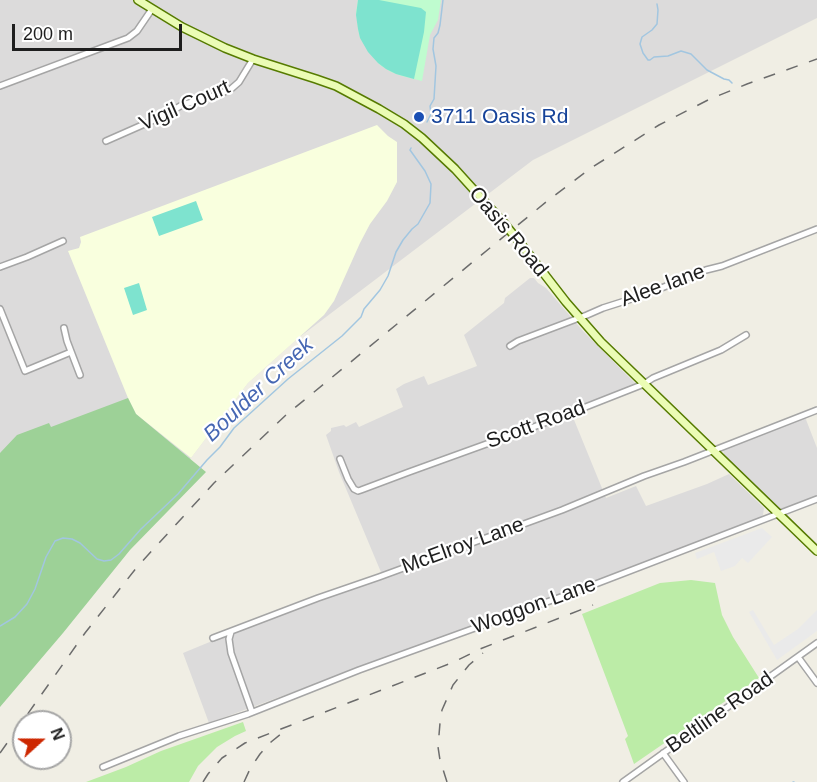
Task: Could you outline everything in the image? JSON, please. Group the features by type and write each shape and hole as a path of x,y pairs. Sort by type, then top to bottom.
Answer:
{"main road":[{"name":"Oasis Road","path":"138,0 191,32 225,48 336,86 404,124 422,138 455,169 503,222 579,318 601,342 817,551"}],"street":[{"path":"0,86 128,38 137,31 152,9"},
{"name":"Vigil Court","path":"106,141 182,105 231,89 239,82 253,59"},
{"name":"Alee lane","path":"510,346 603,308 644,295 817,229"},
{"path":"0,267 63,241"},
{"path":"0,309 25,370 71,352"},
{"path":"64,328 80,375"},
{"name":"Scott Road","path":"340,459 354,489 362,490 644,384 721,350 746,335"},
{"name":"McElroy Lane","path":"213,638 562,510 817,410"},
{"name":"Woggon Lane","path":"103,767 180,736 252,712 359,670 580,590 817,499"},
{"path":"231,632 229,639 231,653 252,712"},
{"name":"Beltline Road","path":"623,782 817,643"},
{"path":"798,657 817,683"},
{"path":"663,753 684,782"}],"shaded area":[{"path":"0,0 817,0 817,18 533,160 297,339 248,383 191,458 0,659"},
{"path":"358,0 379,0 421,8 426,12 414,79 386,69 368,52 358,29 356,15"},
{"path":"377,125 397,142 397,182 387,201 370,224 334,301 324,315 248,383 191,458 136,414 68,251 79,248 80,237"},
{"path":"196,201 203,220 159,236 152,217"},
{"path":"530,278 534,278 546,288 583,331 637,385 570,410 606,498 636,486 646,506 729,474 764,508 763,515 643,563 209,723 183,653 246,627 383,577 326,435 331,428 344,425 346,427 356,422 359,427 403,407 396,389 404,384 424,376 428,385 477,366 464,335 504,303 505,298"},
{"path":"139,283 147,310 133,315 124,288"},
{"path":"805,417 817,448 817,497 780,509 724,455 723,450"},
{"path":"762,528 772,537 748,563 742,558 735,566 721,571 714,552 697,559 695,553"},
{"path":"753,610 774,645 798,629 817,610 817,631 777,660 749,612"}],"green space":[{"path":"358,0 441,0 438,20 430,35 422,81 391,72 372,56 360,38 356,12"},
{"path":"128,398 136,414 206,472 130,550 0,707 0,453 17,435 49,423 51,427"},
{"path":"691,580 715,583 722,615 759,678 634,764 625,739 628,736 582,614 660,583"},
{"path":"243,722 246,731 217,747 198,766 189,782 86,782 161,751"}],"waterway":[{"name":"Boulder Creek","path":"427,122 434,99 436,66 434,38 440,25 443,0"},
{"path":"657,4 657,24 642,37 640,44 648,60 681,51 691,54 707,70 732,83"},
{"name":"Boulder Creek","path":"0,626 15,617 27,604 55,541 63,538 72,539 80,543 97,559 111,560 178,494 234,428 288,379 342,336 361,317 364,309 388,276 396,252 403,240 418,224 430,203 431,184 410,150 411,148"}],"railway":[{"path":"0,753 85,633 137,567 214,483 286,415 546,202 591,168 659,125 710,99 817,59"},
{"path":"203,782 222,758 245,743 593,605"},
{"path":"447,782 438,747 442,710 453,685 469,665 483,653"},
{"path":"244,782 260,754 282,733"}],"place":[{"name":"3711 Oasis Rd","path":"419,117"}]}
